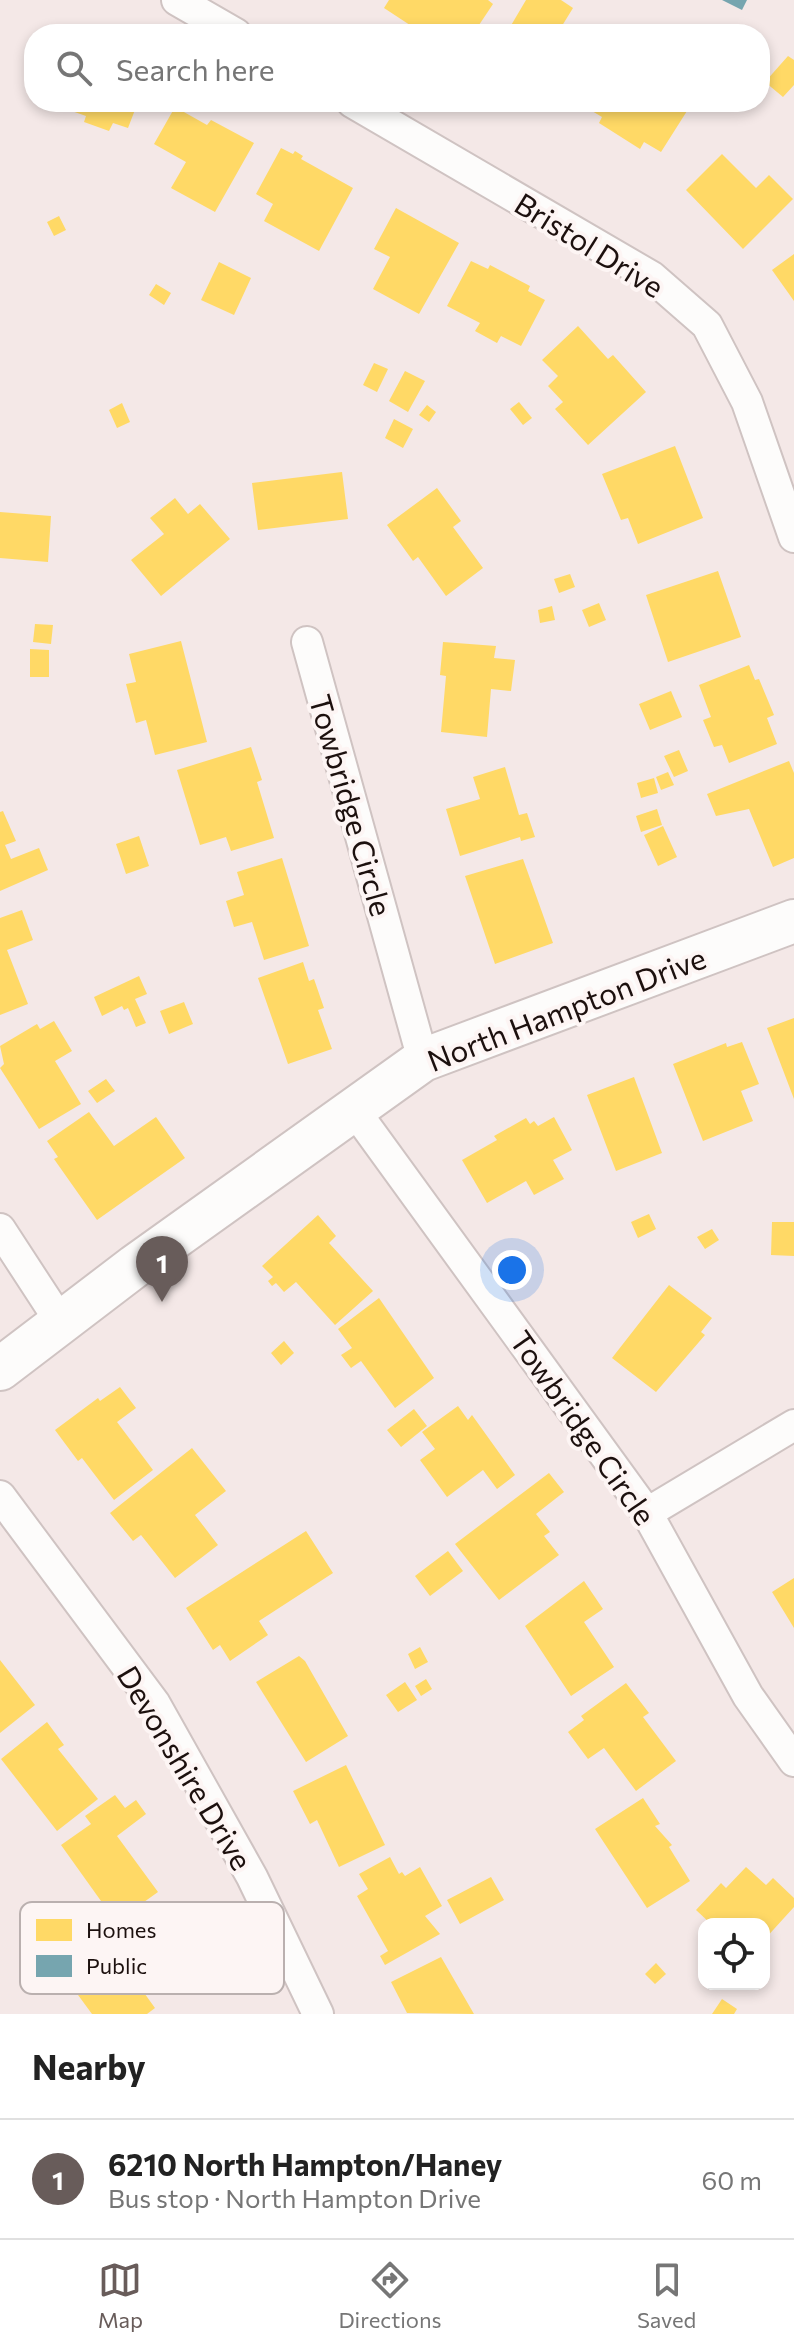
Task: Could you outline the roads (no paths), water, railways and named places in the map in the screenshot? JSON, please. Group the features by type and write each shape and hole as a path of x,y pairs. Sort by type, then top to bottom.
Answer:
{"street":[{"path":"177,0 219,24"},
{"name":"Bristol Drive","path":"369,112 652,277 707,325 747,402 794,537"},
{"name":"Towbridge Circle","path":"307,642 423,1060"},
{"name":"North Hampton Drive","path":"0,1369 60,1321 352,1107 423,1060 794,921"},
{"name":"Towbridge Circle","path":"352,1107 647,1513 748,1696 794,1761"},
{"path":"0,1229 60,1321"},
{"path":"647,1513 794,1425"},
{"name":"Devonshire Drive","path":"0,1496 155,1704 264,1902"},
{"name":"Devonshire Drive","path":"284,1943 318,2014"}],"place":[{"name":"6210 North Hampton/Haney","path":"162,1302"}]}
